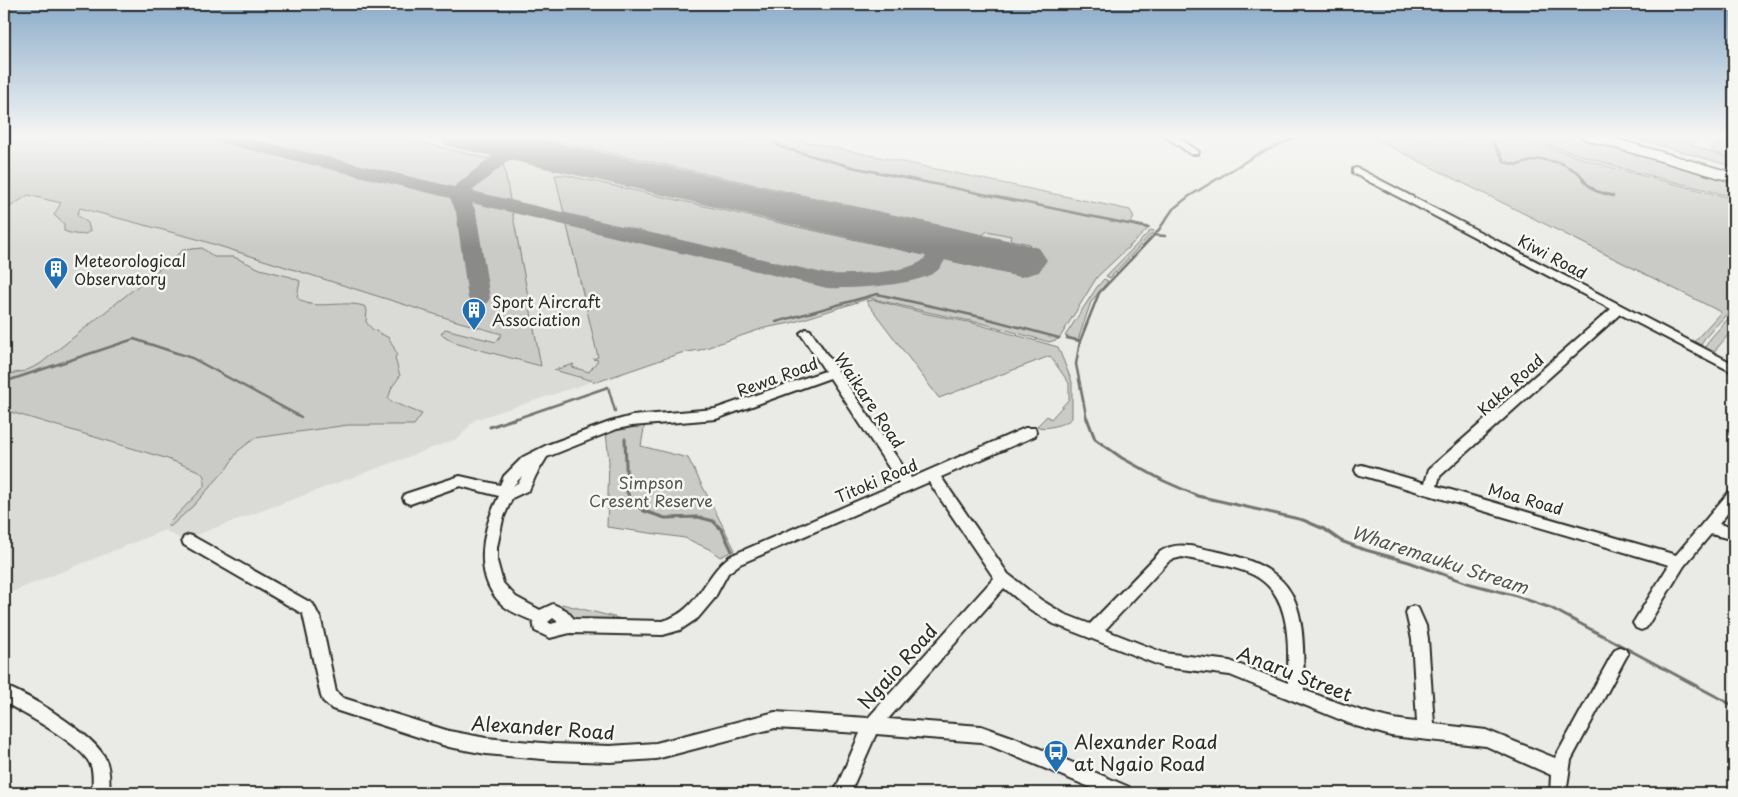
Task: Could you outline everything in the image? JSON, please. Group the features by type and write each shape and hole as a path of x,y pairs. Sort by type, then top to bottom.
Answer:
{"highway":[{"path":"1717,173 1734,178"}],"street":[{"name":"Kiwi Road","path":"1362,173 1734,369"},
{"name":"Kaka Road","path":"1430,488 1434,473 1619,308"},
{"name":"Waikare Road","path":"806,333 908,484"},
{"name":"Rewa Road","path":"508,493 518,491 524,486 537,461 552,449 623,423 708,415 734,408 832,373"},
{"name":"Titoki Road","path":"508,493 494,524 489,555 490,566 497,584 508,600 541,617 540,626 550,631 570,626 663,628 680,623 694,613 709,594 723,570 735,560 1030,432"},
{"name":"Moa Road","path":"1362,470 1430,488 1679,562"},
{"name":"Anaru Street","path":"932,475 1003,579 1036,605 1059,619 1164,660 1230,668 1356,718 1391,728 1426,730 1486,738 1534,757 1560,770"},
{"path":"410,498 460,481 508,493"},
{"path":"1640,623 1679,562 1734,496"},
{"path":"1708,527 1734,534"},
{"name":"Alexander Road","path":"188,541 308,609 313,620 330,696 338,704 449,739 486,746 554,752 610,754 656,751 776,720 981,734 1123,793"},
{"path":"1093,632 1149,571 1171,552 1182,551 1250,567 1264,572 1276,582 1287,596 1293,614 1296,693"},
{"name":"Ngaio Road","path":"842,793 871,726 1003,579"},
{"path":"1413,612 1420,639 1426,730"},
{"path":"1558,793 1560,770 1565,754 1620,654"},
{"path":"4,693 75,739 94,756 99,764 101,793"}],"shaded area":[{"path":"4,173 956,173 1130,210 1134,217 1059,339 874,296 791,323 764,328 700,350 681,353 597,382 594,381 474,420 459,438 182,540 165,530 4,595"}],"green space":[{"path":"4,173 505,173 541,366 458,344 441,334 445,329 496,342 502,334 197,239 80,208 77,215 88,223 90,231 81,234 71,233 64,231 64,224 54,215 61,203 28,195 4,211"},
{"path":"703,173 956,173 1130,210 1134,217 1131,223 1150,227 1097,277 1059,339 1049,342 985,324 870,298 791,323 764,328 700,350 681,353 597,382 554,370 574,364 572,367 589,372 598,360 593,359 598,357 555,175 565,175 1018,276 1030,244 1010,240 1011,236 987,231 983,235"},
{"path":"1443,173 1632,173 1734,199 1734,306 1704,339 1700,347 1693,343 1721,312"},
{"path":"1641,173 1701,173 1734,183 1734,197"},
{"path":"1151,230 1154,231 1110,278 1106,276"},
{"path":"202,248 214,257 234,257 260,269 300,281 297,297 303,302 319,305 349,304 366,307 366,322 372,329 389,338 397,354 395,358 400,376 392,387 388,399 422,414 414,425 348,425 255,438 238,451 227,468 193,506 170,527 167,525 204,487 204,476 199,471 165,458 4,410 4,375 25,371 40,364 183,250"},
{"path":"1104,279 1108,281 1091,302 1078,340 1065,336 1097,287"},
{"path":"874,300 973,323 1058,347 1072,382 1072,418 1055,426 1044,428 1037,426 1047,416 1051,419 1069,399 1069,383 1050,356 939,398 866,301"},
{"path":"1734,312 1734,328 1713,353 1704,349 1710,339"},
{"name":"Simpson Cresent Reserve","path":"645,423 641,446 688,458 735,550 720,557 709,549 685,538 607,527 609,461 606,432 620,426"},
{"path":"562,604 630,621 593,622 577,618 560,608"}],"waterway":[{"path":"882,173 1148,228"},
{"name":"Wharemauku Stream","path":"1154,235 1173,209 1188,197 1227,173"},
{"path":"1579,173 1587,184 1596,191 1613,196"},
{"name":"Wharemauku Stream","path":"1080,341 1099,293 1154,235"},
{"path":"1154,235 1165,236"},
{"path":"776,322 877,294 981,317 1059,338"},
{"path":"1067,338 1080,341"},
{"path":"4,382 134,339 192,358 301,417"},
{"name":"Wharemauku Stream","path":"1080,341 1076,364 1087,420"},
{"path":"512,420 608,387 615,411"},
{"path":"490,427 516,418"},
{"name":"Wharemauku Stream","path":"1087,418 1095,439 1122,458 1164,481 1198,496 1303,520 1324,529 1341,541 1362,549 1409,562 1467,583 1513,595 1551,608 1734,706"},
{"path":"625,439 627,492 633,503 644,511 665,518 698,517 713,521 722,530 732,551"}],"taxiway":[{"path":"371,173 458,194"},
{"path":"458,194 482,173"},
{"path":"458,194 827,281 880,278 922,270 934,261 942,242"},
{"path":"458,194 466,212 479,298"}],"runway":[{"path":"629,173 1021,260"}],"place":[{"name":"Meteorological Observatory","path":"56,290"},
{"name":"Sport Aircraft Association","path":"474,331"},
{"name":"Alexander Road at Ngaio Road","path":"1056,773"}]}
